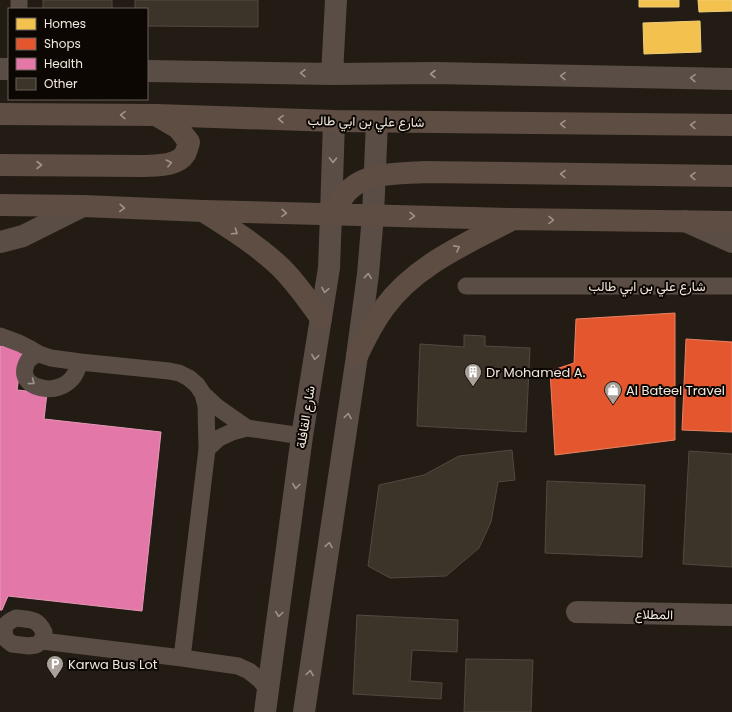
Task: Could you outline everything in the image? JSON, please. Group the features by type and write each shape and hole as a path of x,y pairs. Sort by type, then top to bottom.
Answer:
{"main road":[{"name":"شارع علي بن ابي طالب","path":"0,114 156,115 377,122 732,125"},
{"path":"0,165 162,165 175,162 184,156 189,142 178,128 156,115"},
{"path":"331,214 349,190 361,181 375,176 424,172 732,176"},
{"path":"0,205 83,206 203,211 512,219 732,222"},
{"path":"203,211 256,246 277,263 301,290 321,318"},
{"path":"358,356 369,331 384,307 403,286 424,268 443,256 512,219"}],"street":[{"path":"332,74 336,0"},
{"path":"148,71 732,79"},
{"name":"شارع القافلة","path":"265,712 302,436 329,268 334,121"},
{"path":"304,712 358,356 368,274 373,215 377,122"},
{"path":"0,242 23,236 83,206"},
{"path":"685,221 732,242"},
{"name":"المطلاع","path":"576,612 732,615"}],"lane":[{"name":"شارع علي بن ابي طالب","path":"466,286 732,286"},
{"path":"0,336 51,358 179,373 189,378 197,385 203,394 217,407 247,428"},
{"path":"39,354 30,358 24,371 29,382 35,386 46,389 58,388 68,382 76,374 80,362"},
{"path":"182,658 207,449 206,406 203,394"},
{"path":"207,449 218,438 247,428 302,436"},
{"path":"42,641 44,632 40,624 32,620 16,618 8,622 4,629 6,647 36,645 42,641 227,664 238,666 249,671 269,690"}],"building: Homes":[{"path":"639,0 679,0 679,7 639,7"},
{"path":"698,0 732,0 732,11 699,12"},
{"path":"700,21 701,52 644,54 643,23"}],"building: Shops":[{"name":"Al Bateel Travel","path":"675,313 675,440 555,455 550,371 574,363 576,319"},
{"path":"686,339 732,342 732,432 682,430"}],"building: Health":[{"path":"0,346 23,349 17,390 47,393 44,419 161,432 142,611 8,596 2,610 0,610"}],"building: Other":[{"path":"43,0 112,0 112,8 43,8"},
{"path":"135,0 258,0 258,27 148,26 148,8 135,8"},
{"name":"Dr Mohamed A.","path":"464,335 485,336 485,346 530,348 526,432 417,426 420,344 464,347"},
{"path":"512,450 515,480 498,482 491,522 479,548 446,576 390,578 368,566 379,485 424,475 459,456"},
{"path":"689,451 732,454 732,567 683,564"},
{"path":"547,481 645,485 642,557 545,553"},
{"path":"357,615 458,620 457,652 412,650 410,681 442,683 441,699 353,694"},
{"path":"466,659 533,660 531,712 464,712"}],"place":[{"name":"Dr Mohamed A.","path":"473,387"},
{"name":"Al Bateel Travel","path":"613,405"},
{"name":"Karwa Bus Lot","path":"55,679"}]}
